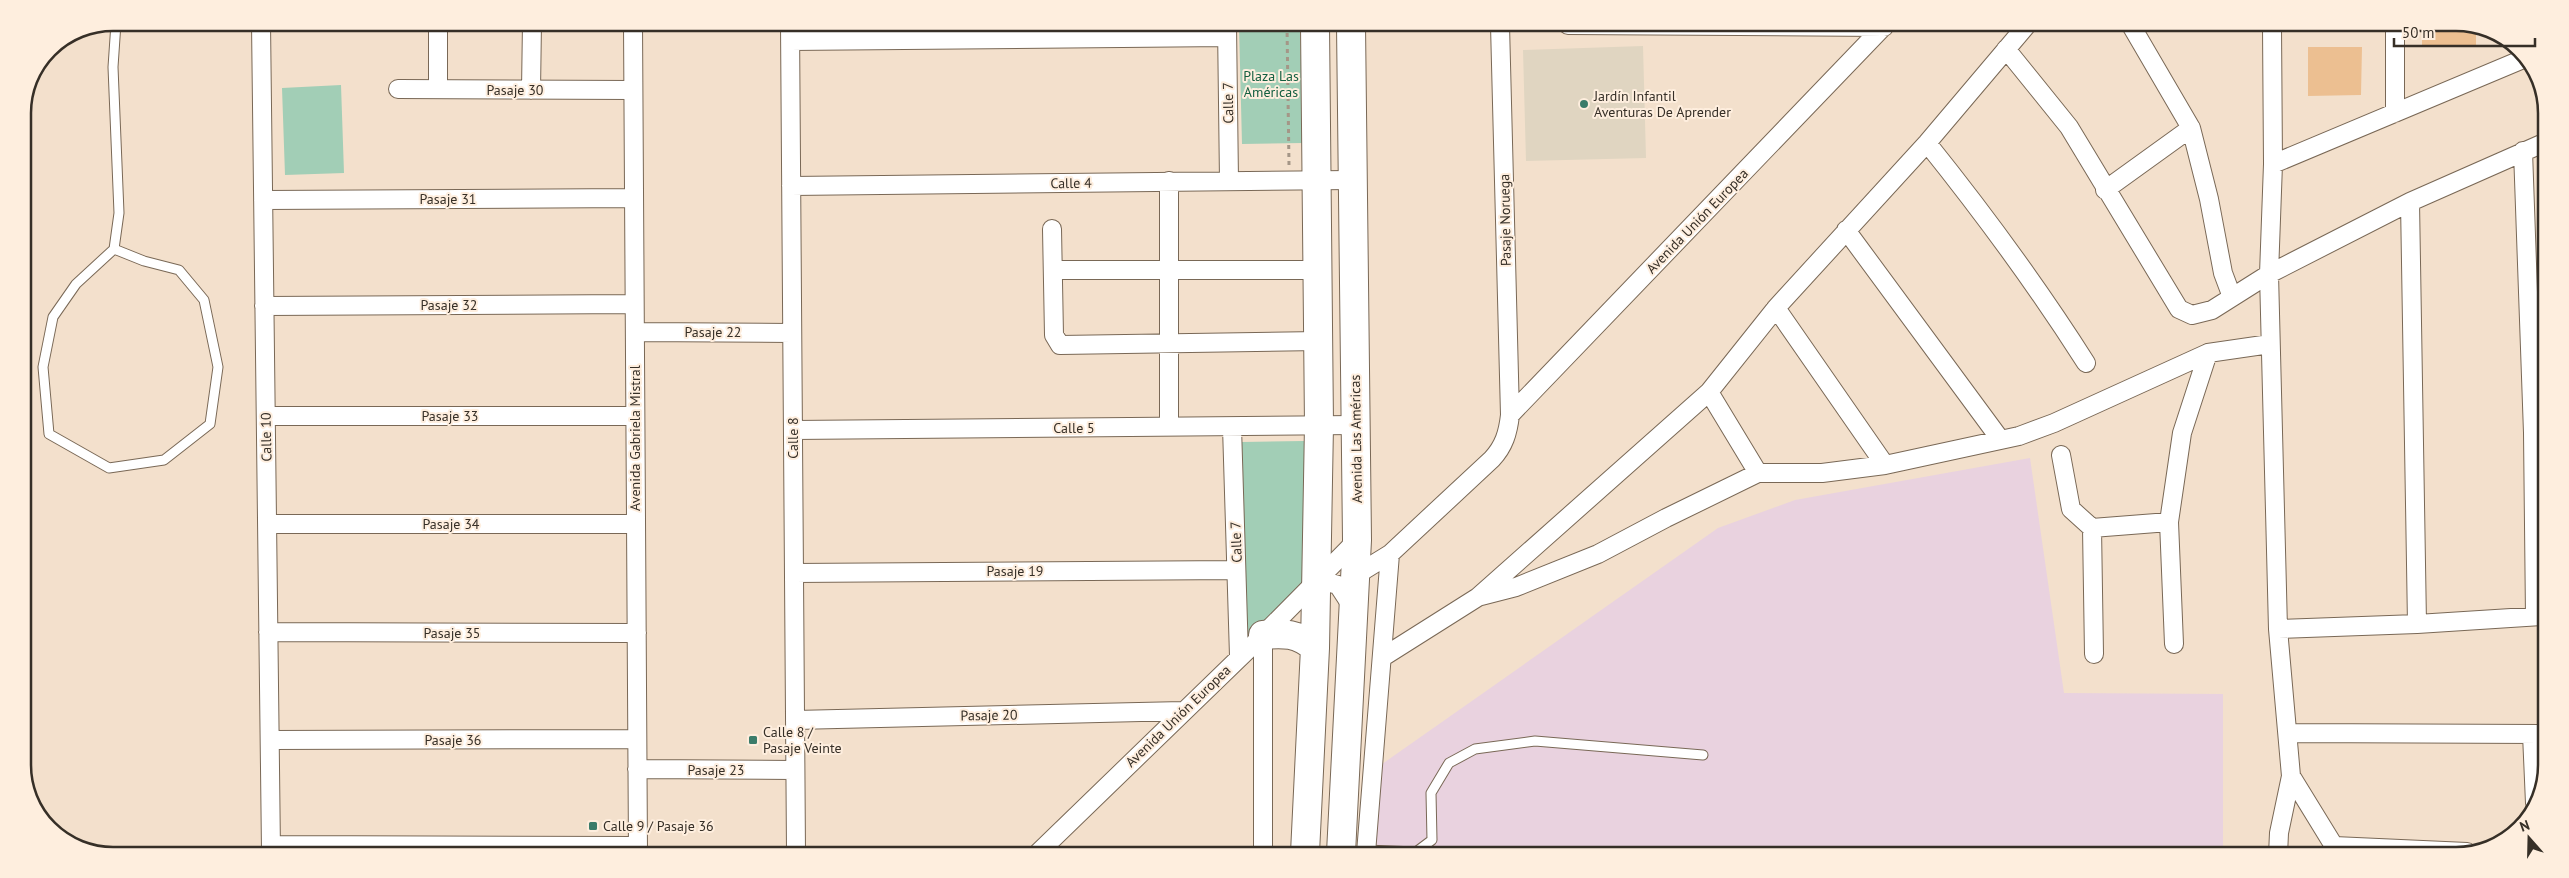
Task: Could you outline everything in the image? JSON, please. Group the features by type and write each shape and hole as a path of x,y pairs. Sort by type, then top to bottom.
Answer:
{"main road":[{"path":"1305,847 1315,648 1319,425 1315,31"},
{"name":"Avenida Las Américas","path":"1351,31 1351,180 1357,540 1354,611 1357,847"},
{"path":"1263,635 1293,634 1306,640 1315,648"}],"street":[{"name":"Calle 10","path":"261,31 271,847"},
{"path":"438,31 438,89"},
{"path":"531,90 532,31"},
{"name":"Avenida Gabriela Mistral","path":"632,31 638,847"},
{"path":"790,32 1227,31"},
{"name":"Calle 7","path":"1227,31 1229,181"},
{"name":"Pasaje Noruega","path":"1500,31 1510,416"},
{"name":"Avenida Unión Europea","path":"1510,416 1879,31"},
{"path":"1383,657 1478,597 1709,392 1776,308 1927,143 2022,31"},
{"path":"2135,31 2191,128 2210,198 2223,273 2232,297"},
{"path":"2272,31 2273,164 2269,274 2270,344 2278,629 2291,776 2279,833 2278,847"},
{"path":"2395,31 2395,113"},
{"name":"Calle 8","path":"790,32 796,847"},
{"path":"2006,49 2069,127 2105,190 2179,309 2192,315 2212,310 2269,274 2410,202 2538,145"},
{"path":"2273,164 2520,61"},
{"name":"Pasaje 30","path":"398,89 633,90"},
{"path":"2105,190 2191,128"},
{"path":"1927,143 1999,234 2042,293 2086,363"},
{"path":"2523,151 2538,588"},
{"name":"Calle 4","path":"791,186 1351,180"},
{"path":"1169,182 1169,427"},
{"name":"Pasaje 31","path":"263,200 634,198"},
{"path":"2410,202 2417,624"},
{"path":"1052,229 1054,335 1060,344 1319,341"},
{"path":"1846,230 2000,439"},
{"path":"1054,270 1318,270"},
{"name":"Pasaje 32","path":"264,306 634,304"},
{"path":"1776,308 1885,465"},
{"name":"Pasaje 22","path":"635,332 792,333"},
{"path":"1478,597 1516,587 1598,554 1758,473 1822,473 1885,465 2019,436 2054,423 2208,353 2270,344"},
{"path":"2174,644 2170,522 2182,434 2208,353"},
{"path":"1709,392 1758,473"},
{"name":"Pasaje 33","path":"266,416 635,416"},
{"path":"1356,575 1390,554 1502,448 1510,416"},
{"name":"Calle 7","path":"1232,426 1239,656"},
{"name":"Calle 5","path":"793,430 1356,426"},
{"path":"2061,455 2071,509 2092,528 2170,522"},
{"name":"Pasaje 34","path":"267,524 636,524"},
{"path":"2092,528 2094,654"},
{"name":"Avenida Unión Europea","path":"1044,847 1239,656 1263,635 1316,579 1357,540"},
{"path":"1358,847 1383,657 1390,554"},
{"name":"Pasaje 19","path":"794,573 1236,570"},
{"path":"1316,579 1338,585 1354,611"},
{"path":"2278,629 2417,624 2538,616"},
{"name":"Pasaje 35","path":"268,632 636,633"},
{"path":"1263,635 1263,847"},
{"name":"Pasaje 20","path":"795,720 1183,711"},
{"path":"2288,734 2537,734 2536,782"},
{"name":"Pasaje 36","path":"270,740 637,739"},
{"name":"Pasaje 23","path":"637,770 795,770"},
{"path":"2291,776 2332,847"}],"lane":[{"path":"114,249 144,261 179,270 204,300 218,367 210,424 164,460 109,468 49,434 42,368 53,317 76,284 114,249 119,213 113,66 115,31"},
{"path":"1423,847 1432,840 1431,793 1449,763 1475,749 1535,741 1703,755"}],"path":[{"path":"1287,31 1289,180"}],"shaded area":[{"name":"Jardín Infantil Aventuras De Aprender","path":"1643,46 1646,158 1526,161 1523,50"},
{"path":"2030,458 2064,693 2223,694 2223,847 1375,847 1375,769 1718,528 1795,500"}],"green space":[{"name":"Plaza Las Américas","path":"1239,31 1300,31 1303,143 1242,144"},
{"path":"341,85 344,173 285,175 282,88"},
{"path":"1304,441 1306,578 1245,642 1242,442"}],"building":[{"path":"2422,31 2456,31 2476,34 2476,47 2422,47"},
{"path":"2308,47 2362,47 2361,95 2308,96"}],"place":[{"name":"Jardín Infantil Aventuras De Aprender","path":"1584,104"},
{"name":"Calle 8 / Pasaje Veinte","path":"753,740"},
{"name":"Calle 9 / Pasaje 36","path":"593,826"}]}
